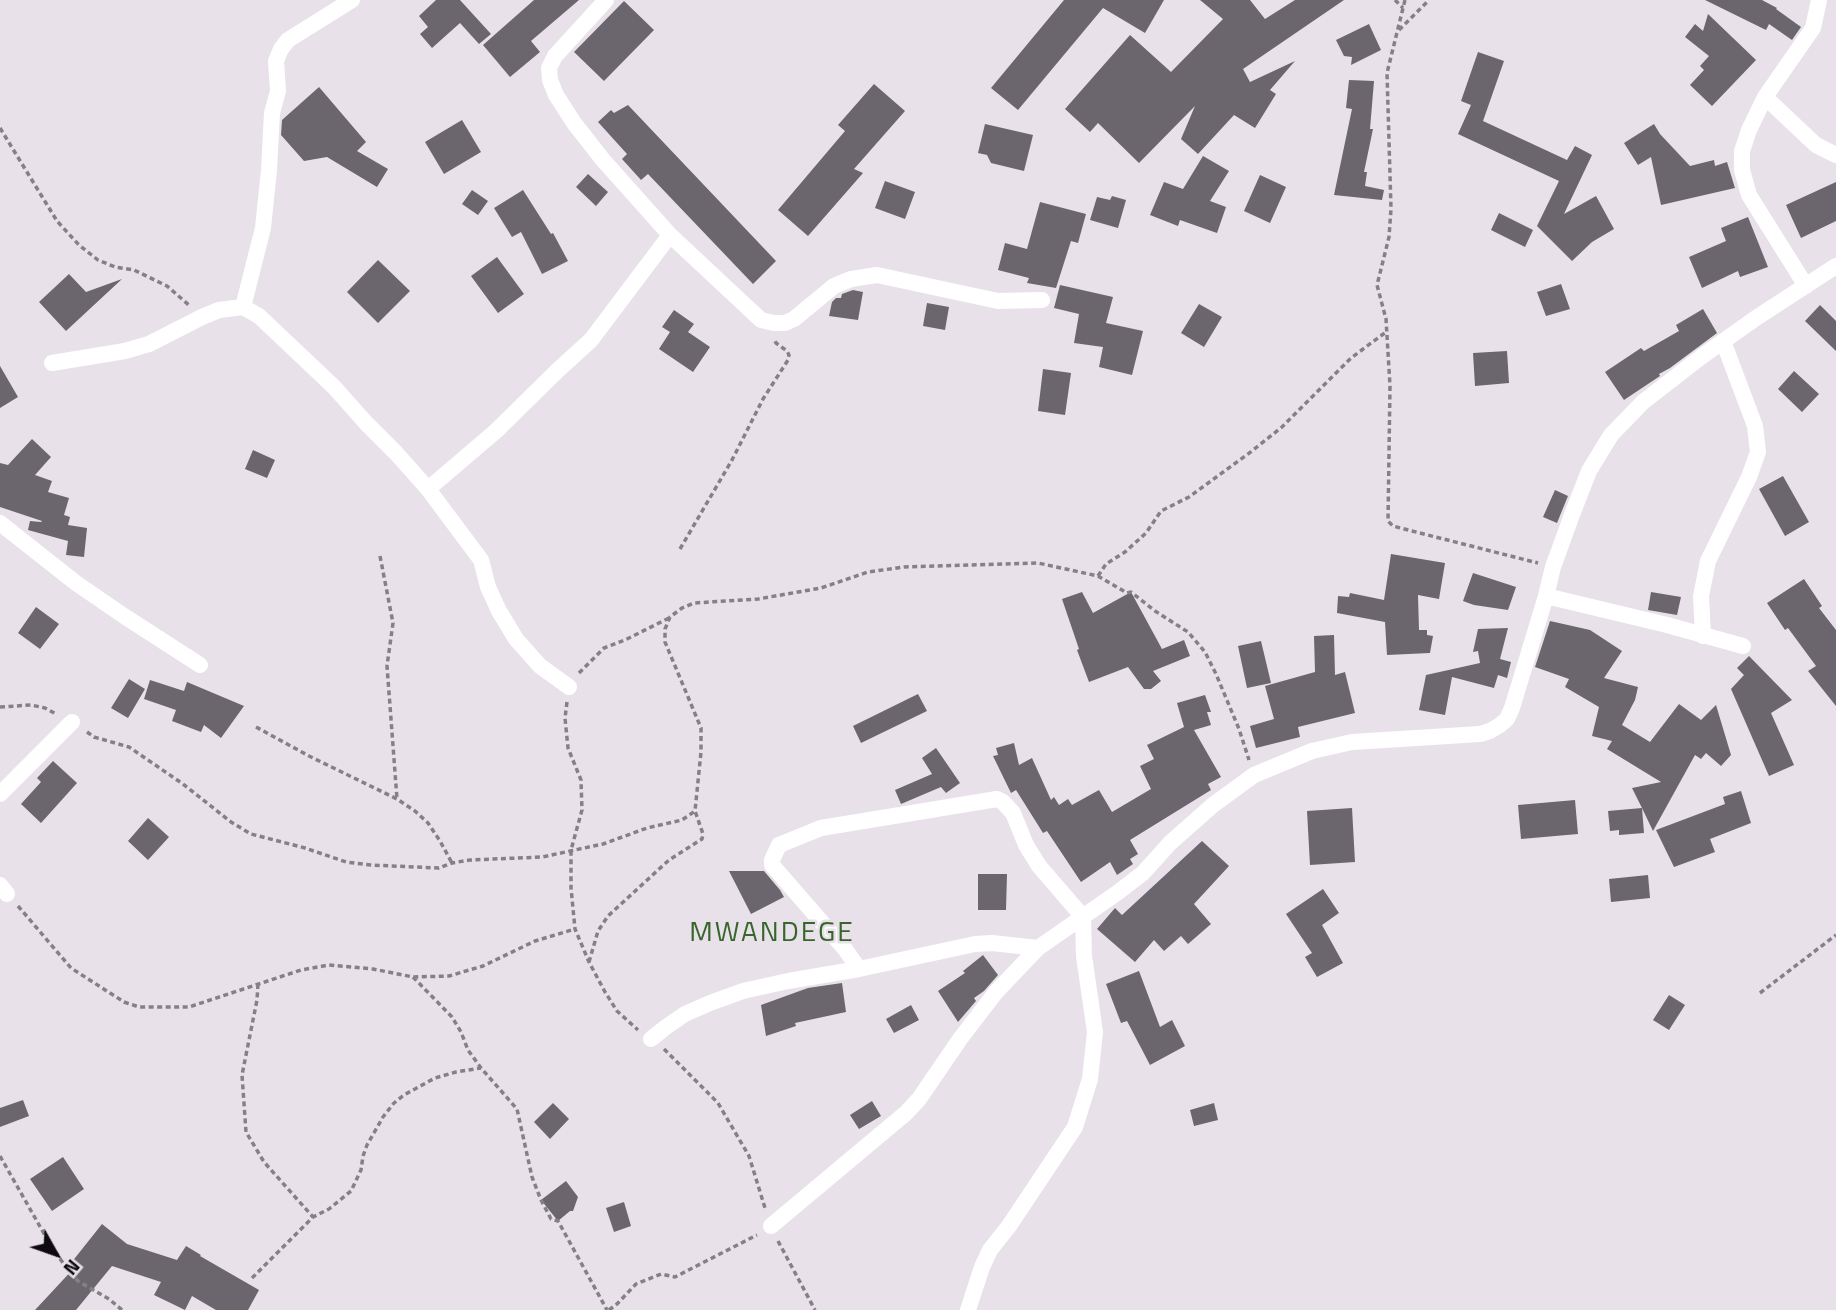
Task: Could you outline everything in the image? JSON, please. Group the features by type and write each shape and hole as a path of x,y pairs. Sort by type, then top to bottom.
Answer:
{"street":[{"path":"243,307 263,228 272,113 278,91 276,61 288,40 352,0"},
{"path":"606,0 555,56 550,68 550,80 556,95 603,160 670,235 761,320 785,323 794,319 834,286 851,279 877,275 998,301 1042,300"},
{"path":"1806,286 1749,195 1744,183 1741,150 1765,97 1813,28 1819,0"},
{"path":"1765,97 1816,145 1836,155"},
{"path":"428,489 496,431 591,340 670,235"},
{"path":"771,1226 906,1113 996,992 1038,948 1143,873 1170,843 1213,805 1254,775 1312,751 1352,742 1480,734 1490,731 1507,719 1553,567 1589,471 1611,435 1643,402 1723,341 1836,266"},
{"path":"52,363 125,351 149,344 219,310 243,307 259,316 334,387 428,489 481,560 488,587 516,639 540,666 569,687"},
{"path":"1703,636 1701,596 1708,561 1749,477 1758,452 1755,426 1723,341"},
{"path":"0,523 76,583 200,666"},
{"path":"1546,596 1742,646"},
{"path":"0,794 72,722"},
{"path":"859,969 772,865 779,845 821,828 997,799 1013,813 1026,845 1039,866 1083,917 1084,956 1095,1032 1090,1079 1075,1128 990,1250 968,1310"},
{"path":"651,1039 685,1014 743,991 975,944 1038,948"}],"path":[{"path":"1395,0 1403,8"},
{"path":"1405,0 1387,74 1391,209 1389,237 1377,285 1384,307 1390,386 1388,521 1393,526 1553,567"},
{"path":"1398,32 1429,0"},
{"path":"0,128 57,221 79,244 98,260 115,267 134,270 167,286 202,317"},
{"path":"680,549 788,359 787,351 774,339 785,323"},
{"path":"1098,576 1106,564 1125,552 1146,533 1161,511 1211,482 1282,427 1351,358 1386,332"},
{"path":"380,556 393,623 387,666 397,799"},
{"path":"815,1310 771,1226 749,1156 718,1102 667,1051 637,1030 617,1011 589,962 575,929 571,850 582,810 581,780 568,748 565,718 569,687 586,665 604,648 625,640 694,603 758,599 821,588 868,572 904,567 1038,564 1098,576 1127,593 1131,592 1188,632 1205,652 1216,674 1254,775"},
{"path":"589,962 598,931 608,916 669,860 702,839 703,834 695,811 701,728 665,642 665,629 670,617"},
{"path":"0,707 31,705 45,708 94,737 129,747 157,764 231,822 251,834 346,862 439,868 452,863 488,859 542,857 603,844 647,828 682,820 695,811"},
{"path":"256,727 397,799 415,811 428,823 452,863"},
{"path":"4,889 71,968 124,1002 139,1007 188,1007 301,970 328,965 373,969 414,977 449,976 483,966 535,941 575,929"},
{"path":"1760,993 1836,935"},
{"path":"414,977 452,1017 468,1050 517,1109 532,1177 541,1200 551,1219 558,1221 608,1310 636,1284 660,1274 675,1277 771,1226"},
{"path":"258,984 242,1075 246,1132 264,1163 313,1217"},
{"path":"253,1278 313,1217 351,1191 361,1170 366,1145 394,1103 435,1078 481,1068"},
{"path":"0,1156 51,1246 68,1270 78,1281 122,1310"}],"building":[{"path":"436,0 460,0 491,34 479,44 460,23 432,48 420,34 428,27 419,16"},
{"path":"534,0 579,0 531,41 540,52 510,77 483,45"},
{"path":"1064,0 1164,0 1145,33 1103,8 1018,110 991,88"},
{"path":"1200,0 1250,0 1265,19 1295,0 1344,0 1243,69 1250,82 1295,61 1270,90 1276,94 1255,128 1234,115 1198,154 1181,139 1195,106 1139,163 1098,123 1090,132 1065,109 1130,35 1171,72 1223,19"},
{"path":"1705,0 1762,0 1801,27 1792,40 1769,24 1766,30"},
{"path":"624,1 654,30 604,81 574,52"},
{"path":"1708,14 1756,60 1712,106 1690,85 1704,70 1700,66 1709,56 1685,37 1695,24 1703,31"},
{"path":"1369,24 1381,50 1351,65 1352,57 1344,56 1336,40"},
{"path":"1478,52 1504,61 1483,121 1567,160 1575,146 1592,155 1564,214 1596,196 1614,229 1592,242 1572,261 1537,226 1559,181 1458,134 1471,105 1461,101"},
{"path":"1349,80 1374,81 1370,129 1373,129 1364,172 1367,172 1365,186 1384,190 1382,200 1334,195 1352,109 1346,108"},
{"path":"874,84 905,111 854,169 863,173 808,236 778,210 845,131 838,125"},
{"path":"319,87 366,142 357,151 388,169 377,187 327,157 304,161 281,135 282,120"},
{"path":"628,105 776,261 753,284 648,174 641,180 622,159 627,154 598,122 611,110 614,113"},
{"path":"462,120 481,152 444,174 425,142"},
{"path":"985,124 1033,135 1024,171 991,163 987,155 978,153"},
{"path":"1654,124 1690,166 1714,160 1715,166 1727,162 1735,188 1661,205 1651,157 1638,165 1624,143"},
{"path":"1203,156 1229,171 1210,201 1226,207 1217,233 1180,220 1178,226 1150,215 1164,182 1183,189"},
{"path":"588,174 608,192 596,206 576,187"},
{"path":"1260,175 1286,187 1270,223 1244,211"},
{"path":"885,181 915,192 905,219 875,208"},
{"path":"1836,182 1836,221 1801,238 1786,205"},
{"path":"472,190 488,201 478,215 462,204"},
{"path":"523,190 551,234 553,233 568,261 542,274 521,232 512,237 494,208"},
{"path":"1112,196 1126,200 1118,228 1090,220 1097,197 1110,200"},
{"path":"1040,202 1086,214 1078,243 1071,241 1056,288 1027,283 1029,278 998,270 1005,243 1027,249"},
{"path":"1499,213 1533,230 1525,247 1491,230"},
{"path":"1748,217 1768,267 1740,277 1738,271 1702,288 1689,257 1726,241 1721,228"},
{"path":"497,257 524,294 498,313 471,276"},
{"path":"378,260 410,291 378,323 347,292"},
{"path":"69,274 86,292 122,279 66,331 39,302"},
{"path":"1561,284 1570,309 1546,316 1537,292"},
{"path":"1060,285 1113,297 1106,323 1143,331 1132,375 1099,367 1103,347 1074,343 1079,314 1054,308"},
{"path":"853,290 863,292 858,320 829,316 832,302"},
{"path":"927,303 949,307 945,330 923,326"},
{"path":"1199,304 1222,317 1204,347 1181,333"},
{"path":"1820,305 1836,321 1836,351 1805,321"},
{"path":"1703,309 1717,333 1624,400 1605,372 1641,348 1644,351 1679,331 1676,325"},
{"path":"674,310 694,324 688,332 710,347 693,372 659,349 670,332 662,327"},
{"path":"1507,351 1509,383 1475,386 1473,353"},
{"path":"0,366 18,397 0,408"},
{"path":"1043,369 1071,373 1065,415 1038,411"},
{"path":"1794,371 1819,394 1802,412 1778,389"},
{"path":"32,439 51,457 35,475 52,481 48,492 69,498 64,515 70,517 68,525 87,528 84,557 66,555 68,541 28,530 30,521 42,521 0,507 0,463 8,465"},
{"path":"253,450 275,460 267,478 245,469"},
{"path":"1783,476 1809,522 1785,536 1759,489"},
{"path":"1555,490 1568,496 1557,523 1543,517"},
{"path":"1391,554 1445,563 1439,599 1418,595 1419,630 1427,630 1427,635 1433,636 1430,653 1387,655 1385,622 1337,613 1338,596 1349,597 1350,593 1384,600"},
{"path":"1473,573 1516,587 1508,610 1463,601"},
{"path":"1804,579 1822,606 1819,608 1836,630 1836,706 1808,671 1816,666 1788,628 1785,630 1767,603"},
{"path":"1082,592 1093,613 1131,592 1162,649 1184,640 1190,656 1153,671 1161,681 1151,689 1144,689 1128,667 1089,682 1062,599"},
{"path":"1651,592 1681,597 1677,615 1648,610"},
{"path":"36,607 59,624 40,649 18,633"},
{"path":"1550,621 1590,630 1622,651 1604,678 1638,687 1635,700 1622,725 1650,742 1679,704 1701,720 1716,705 1731,755 1721,766 1706,753 1701,759 1695,755 1653,831 1632,788 1661,782 1607,749 1612,741 1592,736 1599,707 1565,687 1569,679 1535,667"},
{"path":"1508,628 1500,659 1511,662 1507,678 1498,675 1494,688 1452,677 1445,715 1419,710 1426,675 1480,663 1478,651 1473,652 1478,629"},
{"path":"1334,635 1335,675 1345,672 1355,713 1298,727 1300,737 1256,748 1250,726 1274,719 1265,686 1315,672 1314,636"},
{"path":"1261,641 1271,683 1247,688 1238,646"},
{"path":"1749,656 1792,700 1771,713 1794,765 1769,776 1731,689 1744,675 1737,668"},
{"path":"129,679 145,689 128,718 111,708"},
{"path":"150,680 184,691 187,682 244,706 221,738 204,725 201,732 172,721 176,710 144,699"},
{"path":"918,694 927,711 861,743 853,726"},
{"path":"1205,695 1211,712 1207,712 1211,725 1194,730 1221,777 1208,784 1211,790 1130,840 1138,854 1130,859 1133,864 1117,875 1110,862 1081,882 1047,831 1043,833 1016,790 1011,793 993,756 998,755 996,748 1014,743 1019,765 1032,758 1051,800 1054,797 1059,805 1068,799 1072,805 1099,790 1112,812 1151,789 1140,766 1154,759 1147,745 1184,727 1177,703"},
{"path":"936,748 960,783 946,793 941,787 901,804 895,790 932,774 922,758"},
{"path":"53,761 77,783 41,823 21,804 41,782 37,778"},
{"path":"1741,791 1751,823 1710,839 1715,852 1674,867 1656,830 1725,804 1723,797"},
{"path":"1575,800 1578,834 1521,839 1518,805"},
{"path":"1352,808 1355,862 1310,865 1307,811"},
{"path":"1642,808 1644,833 1619,835 1619,830 1610,831 1608,811"},
{"path":"148,818 169,837 148,860 128,841"},
{"path":"1202,841 1229,866 1194,904 1211,924 1188,944 1181,936 1164,951 1154,940 1135,962 1097,929 1115,908 1122,915"},
{"path":"729,871 764,871 784,897 751,914"},
{"path":"978,874 1007,874 1006,910 978,910"},
{"path":"1648,875 1650,898 1611,902 1609,879"},
{"path":"1323,889 1339,913 1322,925 1343,963 1317,977 1305,957 1312,953 1286,914"},
{"path":"983,955 998,975 974,998 976,1001 958,1022 938,991 965,973 963,971"},
{"path":"1139,971 1160,1027 1172,1020 1185,1046 1150,1065 1127,1021 1121,1023 1106,984"},
{"path":"842,983 846,1012 795,1023 796,1026 766,1036 761,1005 808,988"},
{"path":"1669,995 1685,1005 1669,1030 1653,1020"},
{"path":"911,1005 919,1020 894,1033 886,1019"},
{"path":"23,1100 29,1116 0,1127 0,1108"},
{"path":"872,1101 881,1116 859,1129 850,1115"},
{"path":"553,1103 569,1119 550,1139 534,1122"},
{"path":"1214,1103 1218,1120 1194,1126 1190,1110"},
{"path":"63,1157 84,1189 52,1211 30,1179"},
{"path":"566,1181 578,1197 573,1211 558,1221 541,1200"},
{"path":"624,1202 631,1226 614,1232 606,1208"},
{"path":"102,1224 127,1244 177,1260 186,1246 259,1290 248,1310 216,1310 192,1296 185,1310 154,1295 161,1282 112,1266 76,1310 35,1310 75,1267 71,1263"}],"district":[{"name":"MWANDEGE","path":"772,934"}]}
